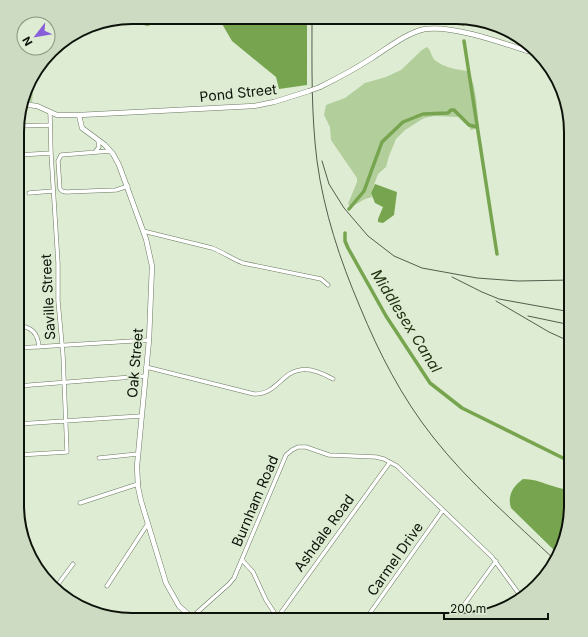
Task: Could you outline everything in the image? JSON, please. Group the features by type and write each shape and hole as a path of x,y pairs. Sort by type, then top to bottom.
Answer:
{"street":[{"name":"Pond Street","path":"28,105 37,106 61,115 254,106 274,102 320,87 358,67 396,43 416,32 425,29 443,29 466,33 526,50"},
{"name":"Saville Street","path":"24,455 67,452 62,345 58,301 58,263 50,112"},
{"name":"Oak Street","path":"79,115 82,129 97,139 110,151 119,165 128,186 143,231 152,266 146,367 138,454 138,484 147,524 166,583 179,606 188,613"},
{"path":"24,126 50,125"},
{"path":"93,152 99,147 97,139"},
{"path":"110,151 64,154 59,156 59,186 62,192 115,190 128,186"},
{"path":"24,155 51,153"},
{"path":"29,193 53,191"},
{"path":"143,231 222,251 243,263 320,279 328,285"},
{"path":"24,326 34,332 39,347"},
{"path":"24,348 148,340"},
{"path":"146,367 259,394 270,391 295,371 301,369 314,371 333,379"},
{"path":"24,385 145,376"},
{"path":"24,424 141,416"},
{"name":"Burnham Road","path":"199,613 234,578 286,455 298,447 306,447 329,455 376,457 397,466 496,561 519,593"},
{"path":"99,458 138,454"},
{"name":"Ashdale Road","path":"282,613 390,462"},
{"path":"80,503 138,484"},
{"name":"Carmel Drive","path":"370,613 443,510"},
{"path":"107,586 147,524"},
{"path":"242,560 253,572 266,600 274,613"},
{"path":"458,613 496,561"},
{"path":"59,584 73,564"}],"shaded area":[{"path":"139,24 152,24 148,26"},
{"path":"222,24 307,24 307,85 279,89 276,77 232,41"},
{"path":"427,47 430,50 434,60 439,63 451,68 467,71 473,82 475,90 479,128 471,130 459,117 434,116 424,118 405,130 396,139 386,167 378,174 371,193 372,197 365,199 351,207 348,204 357,182 357,178 331,140 330,127 324,115 326,105 345,98 365,83 386,77 401,70"},
{"path":"33,88 32,102 29,101"},
{"path":"375,184 397,192 394,215 383,223 378,222 378,219 383,207 375,203 371,193"},
{"path":"523,479 529,479 564,489 563,519 554,550 511,508 510,495 516,485"}],"waterway":[{"name":"Middlesex Canal","path":"464,41 497,254"},
{"name":"Middlesex Canal","path":"349,209 364,191 382,142 403,122 423,114 448,113 451,110 454,110 469,125 477,127"},
{"name":"Middlesex Canal","path":"345,233 345,241 348,248 386,316 430,383 462,408 564,459"}],"railway":[{"path":"312,24 313,107 315,143 320,180 328,217 339,254 367,324 401,391 433,437 477,486 551,556"},
{"path":"322,161 329,184 344,208 368,236 394,256 422,268 477,278 518,281 564,280"},
{"path":"452,277 499,299 564,311"},
{"path":"496,301 549,332 564,339"},
{"path":"528,316 564,324"}]}
